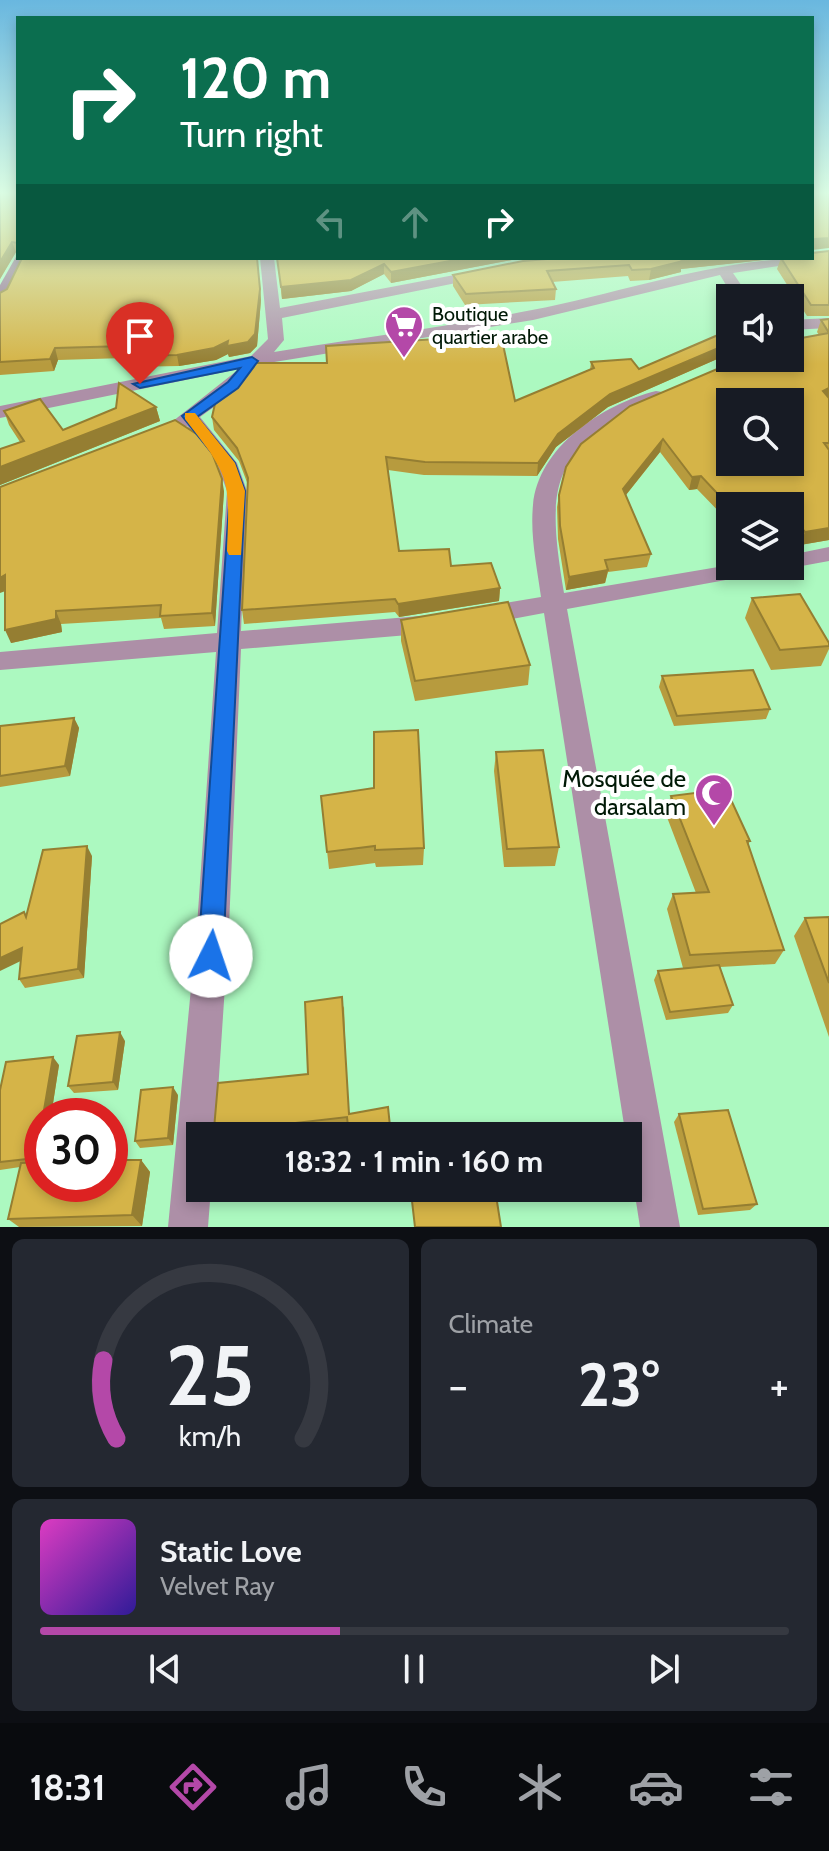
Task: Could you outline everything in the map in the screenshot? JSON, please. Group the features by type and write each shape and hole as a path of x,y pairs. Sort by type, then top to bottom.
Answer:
{"street":[{"path":"0,299 21,260"},
{"path":"162,431 233,385 252,361 276,340 276,314 267,260"},
{"path":"0,412 252,361 533,315 724,270 792,260"},
{"path":"276,314 508,268"},
{"path":"724,270 733,284"},
{"path":"804,324 829,323"},
{"path":"660,1227 554,604 542,504 551,476 567,451 590,430 618,412 676,387"},
{"path":"188,1227 213,926 237,491 227,463 189,416"},
{"path":"804,560 829,554"},
{"path":"0,661 399,629 716,576"}],"building":[{"path":"0,250 7,250 0,262"},
{"path":"829,251 829,305 811,305 804,294 804,284 798,284 782,260 814,260 814,253"},
{"path":"21,260 257,260 260,289 255,334 248,342 227,346 228,341 214,348 177,355 124,356 125,346 55,348 50,359 0,362 0,293 7,289"},
{"path":"277,260 455,260 391,272 384,264 351,280 281,287"},
{"path":"523,261 683,261 651,269 632,270 629,265 547,271 556,289 466,294 453,275"},
{"path":"829,319 829,333 821,320"},
{"path":"829,333 829,388 823,391 829,398 829,443 824,443 829,450 829,528 804,531 804,492 716,492 701,476 692,477 663,439 623,489 651,554 605,560 608,570 569,577 560,526 559,495 566,467 581,444 630,406 716,369 716,372 804,372 804,337"},
{"path":"501,335 515,401 594,368 591,362 631,359 639,369 716,336 716,349 610,394 558,434 538,463 425,462 386,457 399,551 449,549 451,566 491,563 500,588 398,604 395,599 242,610 248,478 237,448 212,417 217,395 254,363 327,363 326,346"},
{"path":"119,383 156,407 0,467 0,449 24,441 4,411 40,399 63,430 116,408"},
{"path":"175,420 198,435 212,453 222,479 212,613 160,616 161,605 56,611 56,619 5,630 5,575 0,578 0,487"},
{"path":"800,594 829,646 780,650 752,598"},
{"path":"508,602 530,665 415,681 401,620"},
{"path":"753,670 770,709 677,716 662,676"},
{"path":"74,718 65,766 0,776 0,726"},
{"path":"418,730 424,848 375,850 375,846 327,852 321,796 374,788 374,732"},
{"path":"543,750 559,847 507,849 496,752"},
{"path":"726,789 750,841 747,841 784,950 690,955 673,894 709,892 671,796"},
{"path":"87,846 78,969 19,979 22,948 0,958 0,924 24,912 26,917 43,850"},
{"path":"829,917 829,983 805,918"},
{"path":"719,965 733,1005 670,1012 658,971"},
{"path":"342,997 349,1114 388,1107 390,1122 348,1122 347,1117 303,1122 215,1122 218,1083 308,1074 305,1002"},
{"path":"120,1032 113,1082 68,1086 77,1036"},
{"path":"53,1057 46,1098 24,1098 24,1159 0,1162 0,1090 6,1062"},
{"path":"173,1087 168,1138 135,1141 141,1090"},
{"path":"728,1110 757,1204 703,1209 679,1114"},
{"path":"128,1160 141,1160 132,1215 8,1219 21,1163 24,1163 24,1202 128,1202"},
{"path":"412,1202 497,1202 501,1227 415,1227"}],"slow traffic":[{"path":"190,416 227,463 237,491 235,551"}],"place":[{"name":"Boutique quartier arabe","path":"404,359"},
{"name":"Mosquée de darsalam","path":"714,827"}],"route":[{"path":"140,384 252,361 233,385 189,416 227,463 237,491 211,956"}]}
